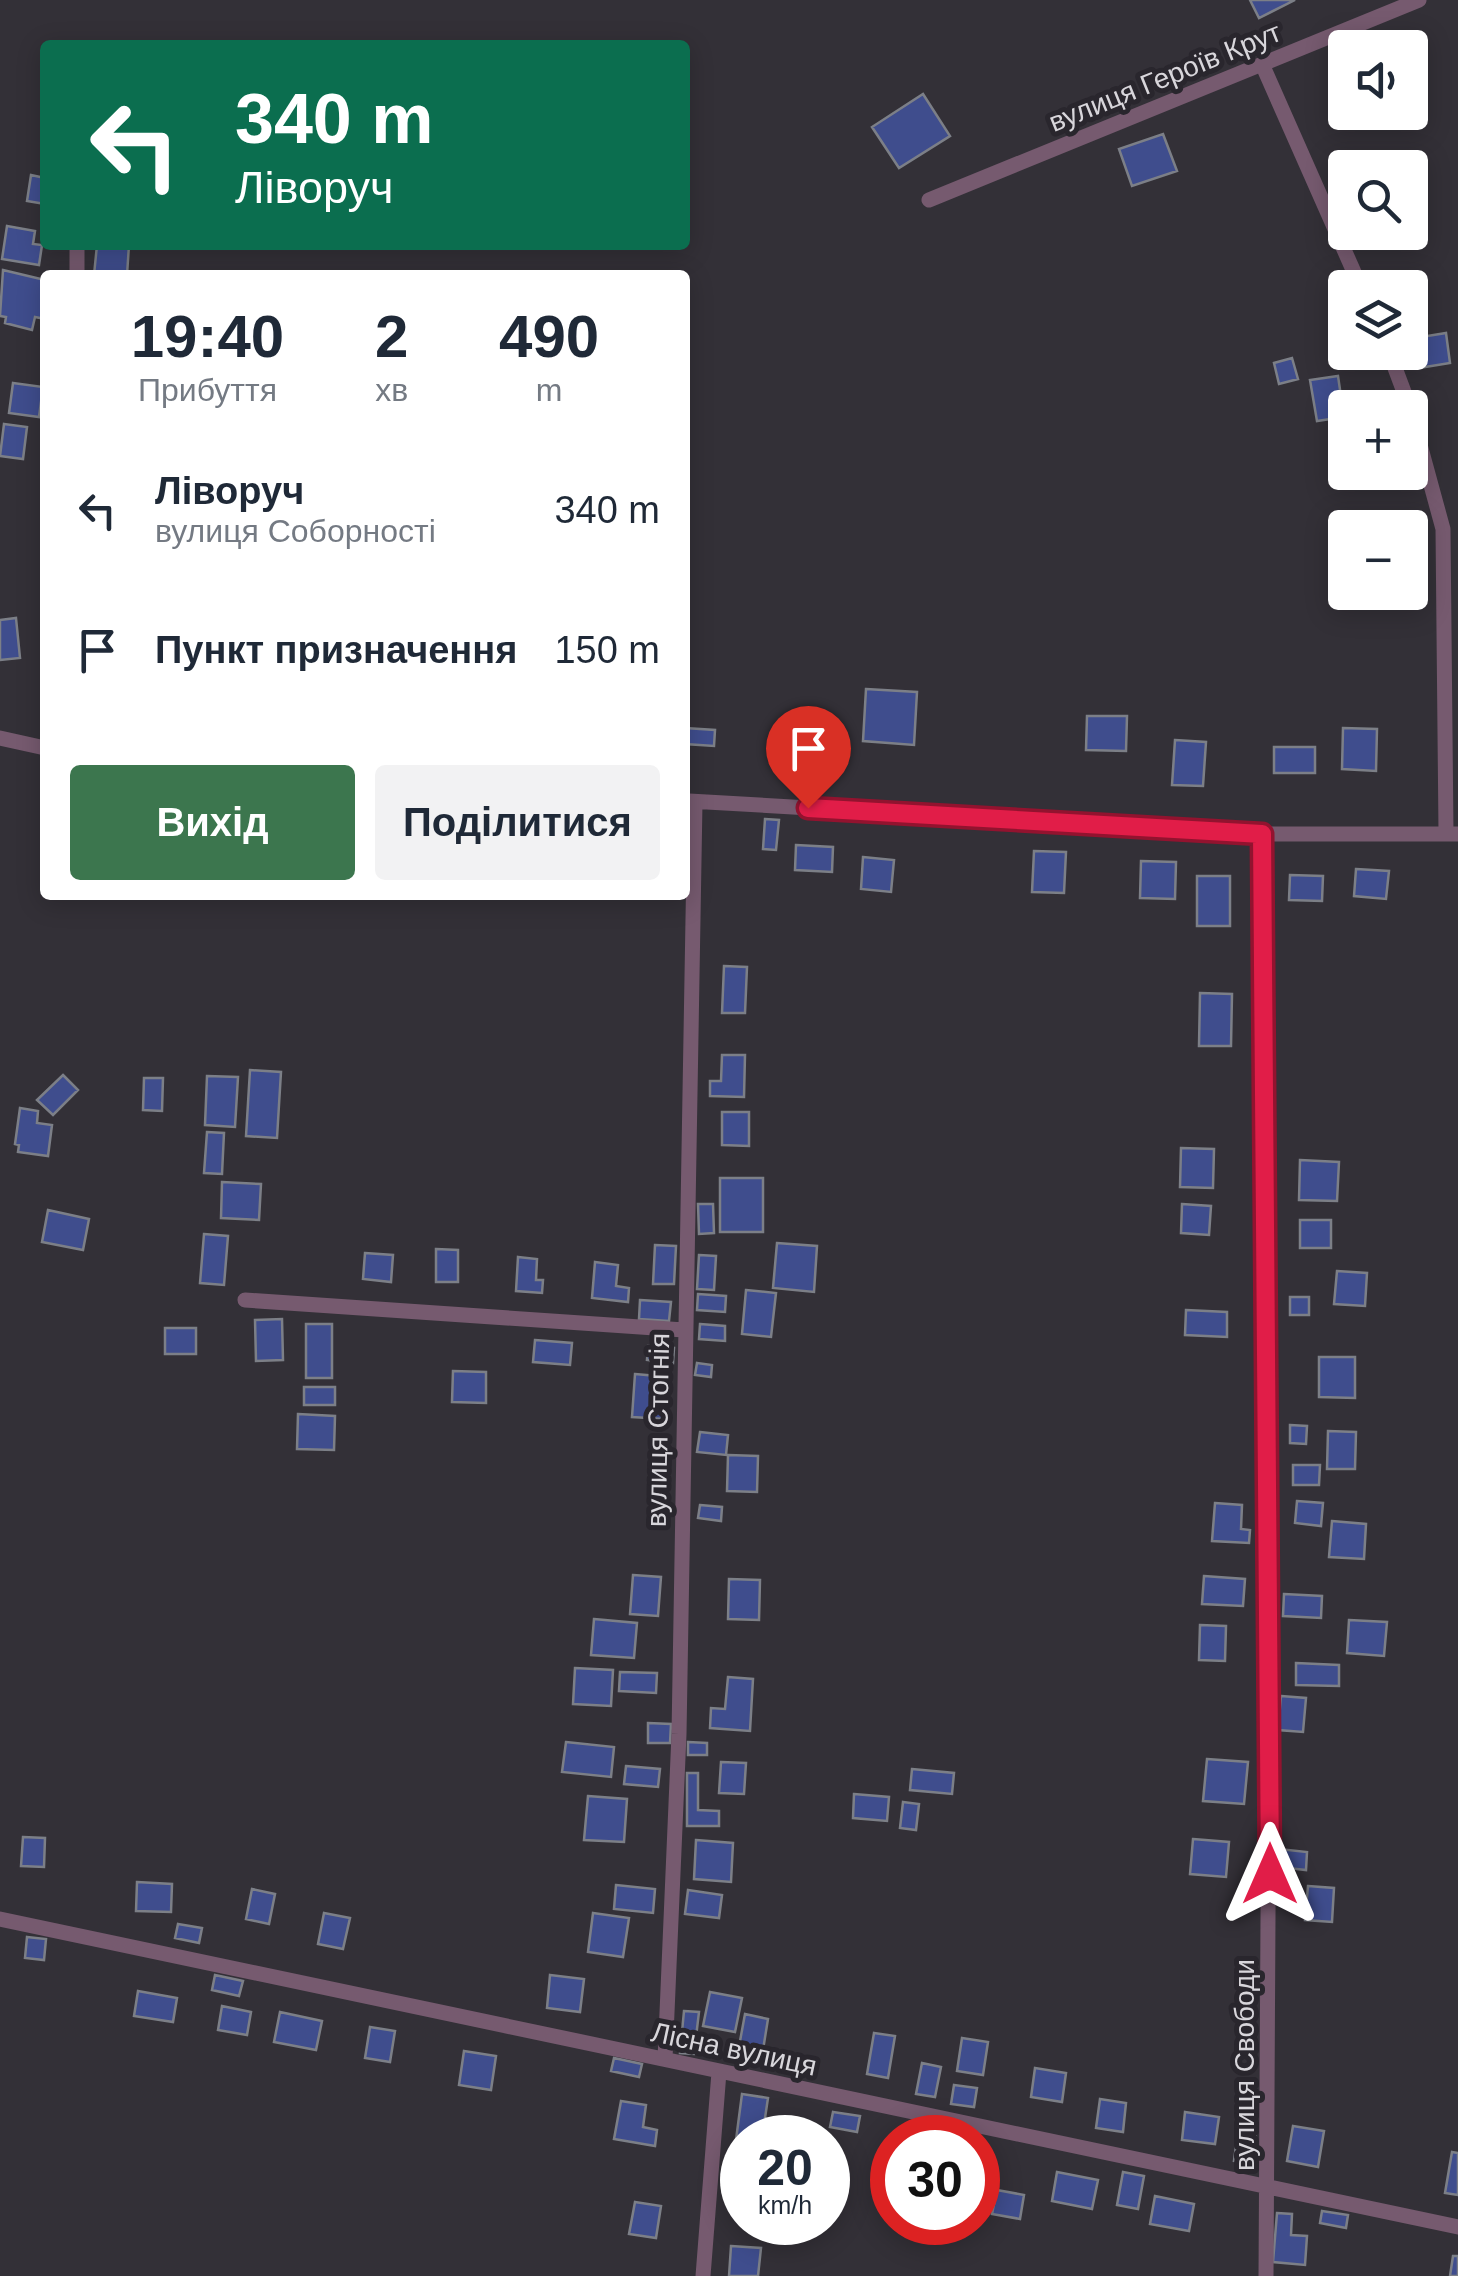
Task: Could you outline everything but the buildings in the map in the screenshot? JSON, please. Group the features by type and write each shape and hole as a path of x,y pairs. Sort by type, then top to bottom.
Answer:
{"street":[{"name":"вулиця Героїв Крут","path":"929,200 1419,0"},
{"path":"1262,64 1353,270"},
{"path":"690,802 1262,834 1452,834 1442,529 1428,476"},
{"path":"0,738 40,747"},
{"name":"вулиця Свободи","path":"1262,834 1270,1558 1266,2276"},
{"name":"вулиця Стогнія","path":"665,2059 679,1734 689,900"},
{"path":"245,1300 684,1330"},
{"name":"Лісна вулиця","path":"0,1919 1458,2227"},
{"path":"703,2276 719,2072"}],"route":[{"path":"808,808 1262,834 1270,1874"}]}
